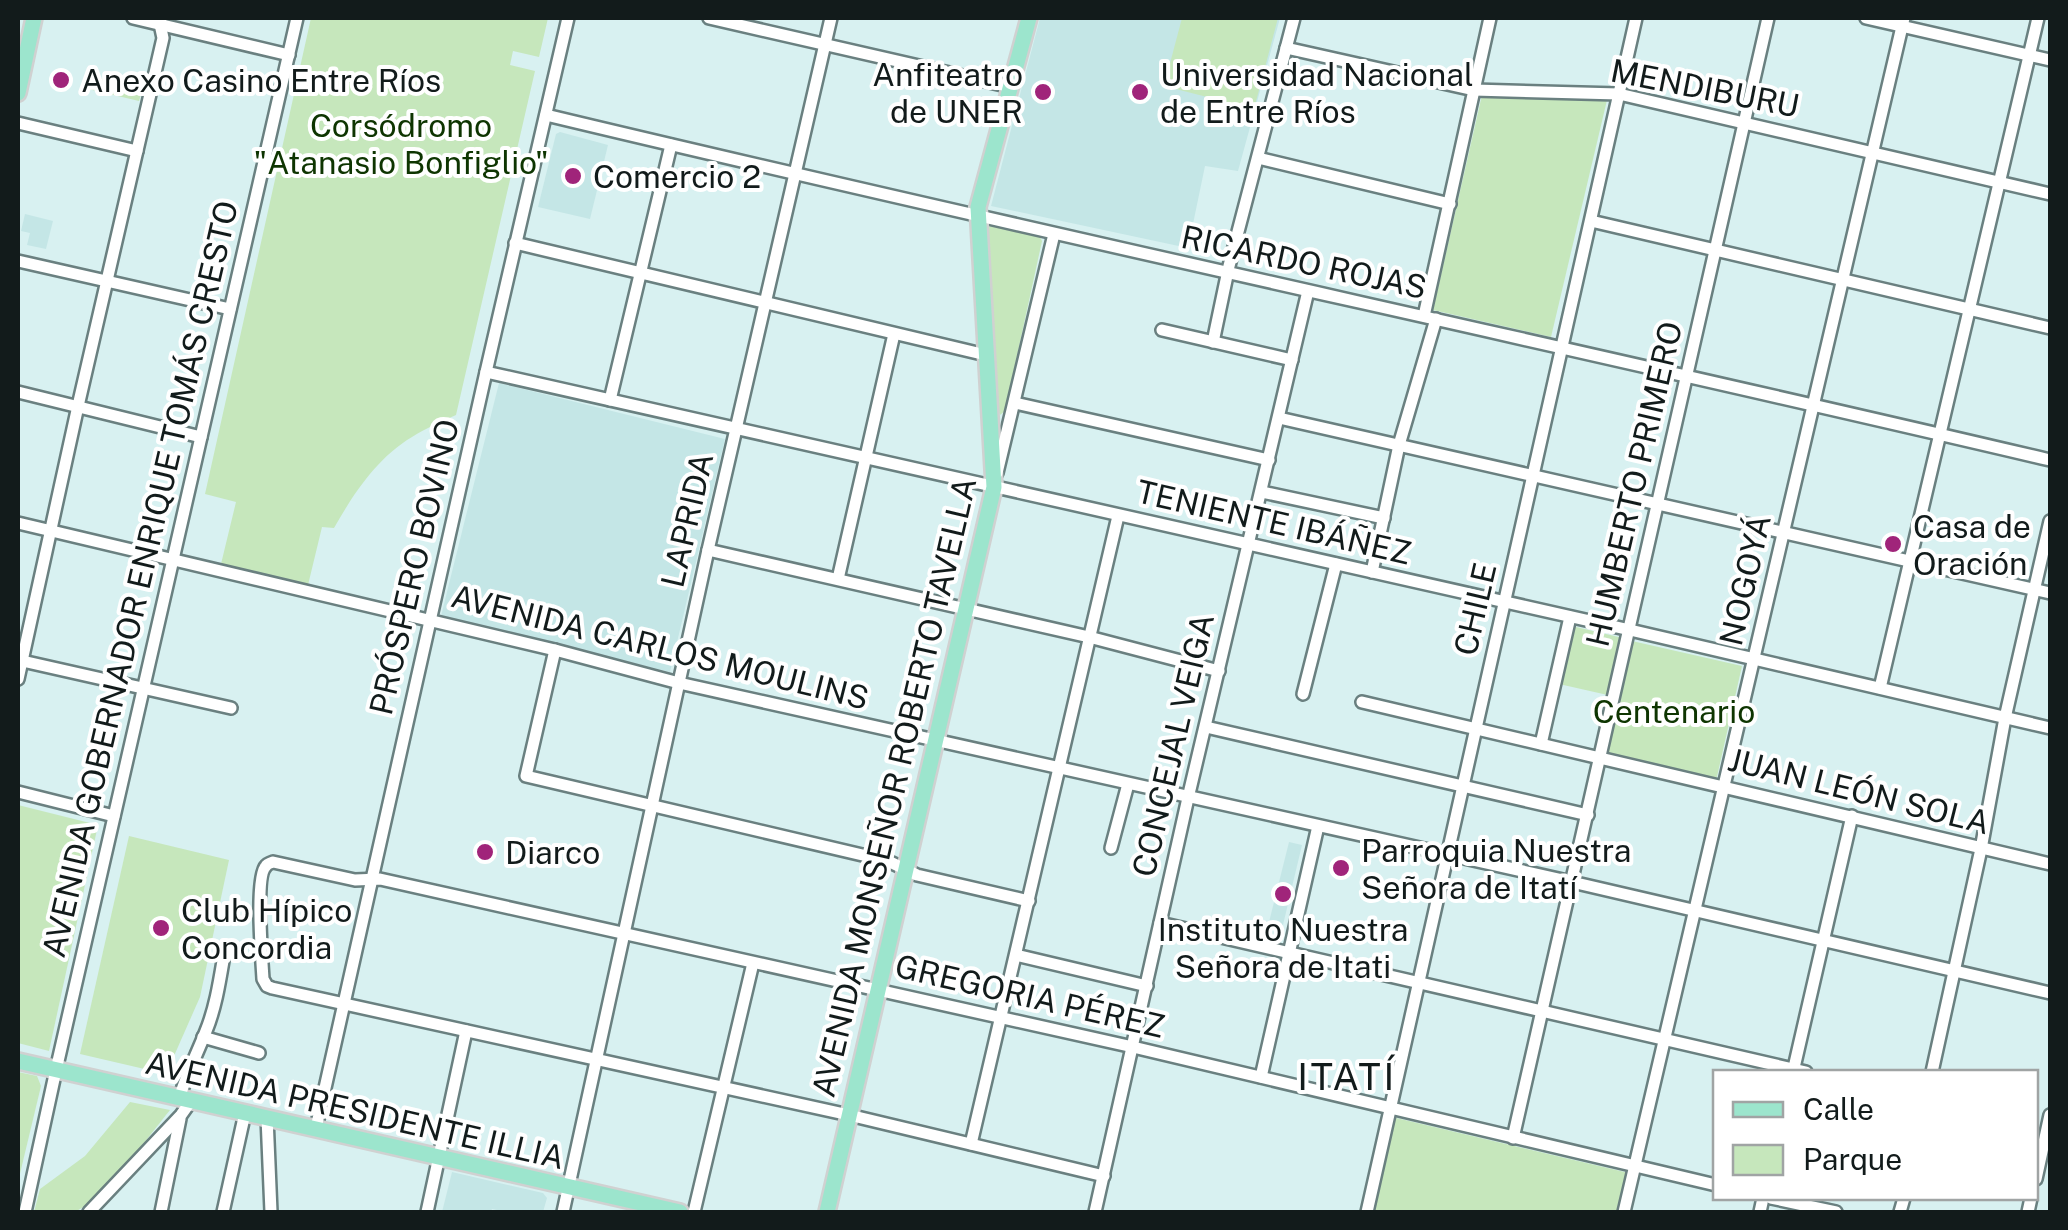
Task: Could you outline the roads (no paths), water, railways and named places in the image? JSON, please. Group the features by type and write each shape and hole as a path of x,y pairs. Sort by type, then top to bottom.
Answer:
{"main road":[{"path":"18,92 34,18"},
{"name":"AVENIDA MONSEÑOR ROBERTO TAVELLA","path":"826,1212 994,487 978,217 981,189 1030,18"},
{"name":"AVENIDA PRESIDENTE ILLIA","path":"18,1061 184,1105 245,1112 680,1212"}],"street":[{"path":"133,18 161,21 289,55"},
{"name":"AVENIDA GOBERNADOR ENRIQUE TOMÁS CRESTO","path":"26,1212 23,1200 298,18"},
{"name":"PRÓSPERO BOVINO","path":"316,1128 568,18"},
{"path":"709,18 1011,87"},
{"name":"LAPRIDA","path":"563,1212 708,550 831,18"},
{"path":"1213,342 1294,18"},
{"path":"1372,572 1430,317 1490,18"},
{"name":"CHILE","path":"1367,1212 1636,18"},
{"name":"HUMBERTO PRIMERO","path":"1514,1138 1768,18"},
{"path":"1866,18 1903,22 2050,60"},
{"path":"1880,688 2038,18"},
{"path":"18,679 19,661 164,38 161,21"},
{"name":"NOGOYÁ","path":"1624,1212 1903,22"},
{"name":"MENDIBURU","path":"1286,48 1474,90 1618,94 2050,194"},
{"name":"RICARDO ROJAS","path":"546,115 2050,460"},
{"path":"18,123 137,151"},
{"path":"610,400 671,145"},
{"path":"1258,158 1450,204"},
{"path":"1592,221 2050,328"},
{"path":"994,487 1054,234"},
{"path":"515,244 986,355"},
{"path":"18,261 230,309"},
{"name":"CONCEJAL VEIGA","path":"1096,1212 1188,798 1308,291"},
{"path":"1162,330 1292,360"},
{"path":"838,579 894,334"},
{"name":"TENIENTE IBÁÑEZ","path":"486,372 2050,728"},
{"path":"18,392 202,437"},
{"path":"1015,403 1269,460"},
{"path":"1279,418 2050,593"},
{"path":"1262,492 1384,518"},
{"path":"972,1144 1118,516"},
{"path":"1932,1070 2050,521"},
{"name":"AVENIDA CARLOS MOULINS","path":"18,523 679,683 2050,993"},
{"path":"708,550 1089,637 1219,671"},
{"path":"1303,694 1336,564"},
{"path":"1541,744 1570,617"},
{"path":"555,650 526,776 888,860 917,875 1029,901"},
{"path":"19,661 232,708"},
{"name":"JUAN LEÓN SOLA","path":"1362,702 2050,864"},
{"path":"1206,726 1588,815"},
{"path":"1111,848 1128,784"},
{"path":"18,792 114,816"},
{"path":"1798,1070 1852,816"},
{"path":"1261,1077 1318,826"},
{"name":"GREGORIA PÉREZ","path":"344,1004 267,986 263,978 260,910 262,872 273,862 356,880 380,879 1134,1047 1713,1183"},
{"path":"1160,923 1789,1070"},
{"path":"1016,956 1147,986"},
{"path":"161,1212 189,1066 215,1004 224,961"},
{"path":"694,1212 753,962"},
{"path":"344,1004 1104,1176"},
{"path":"427,1212 466,1031"},
{"path":"203,1037 259,1053"},
{"path":"94,1210 184,1105"},
{"path":"223,1212 245,1112"},
{"path":"267,1117 270,1212"},
{"path":"2038,1168 2046,1124"},
{"path":"1777,1200 1836,1212"}],"place":[{"name":"Anexo Casino Entre Ríos","path":"61,80"},
{"name":"Anfiteatro de UNER","path":"1043,92"},
{"name":"Universidad Nacional de Entre Ríos","path":"1140,92"},
{"name":"Comercio 2","path":"573,176"},
{"name":"Casa de Oración","path":"1893,544"},
{"name":"Diarco","path":"485,852"},
{"name":"Parroquia Nuestra Señora de Itatí","path":"1341,868"},
{"name":"Instituto Nuestra Señora de Itati","path":"1283,894"},
{"name":"Club Hípico Concordia","path":"161,928"}],"district":[{"name":"ITATÍ","path":"1347,1076"}],"park label":[{"name":"Corsódromo \"Atanasio Bonfiglio\"","path":"401,144"},
{"name":"Centenario","path":"1674,711"}]}
